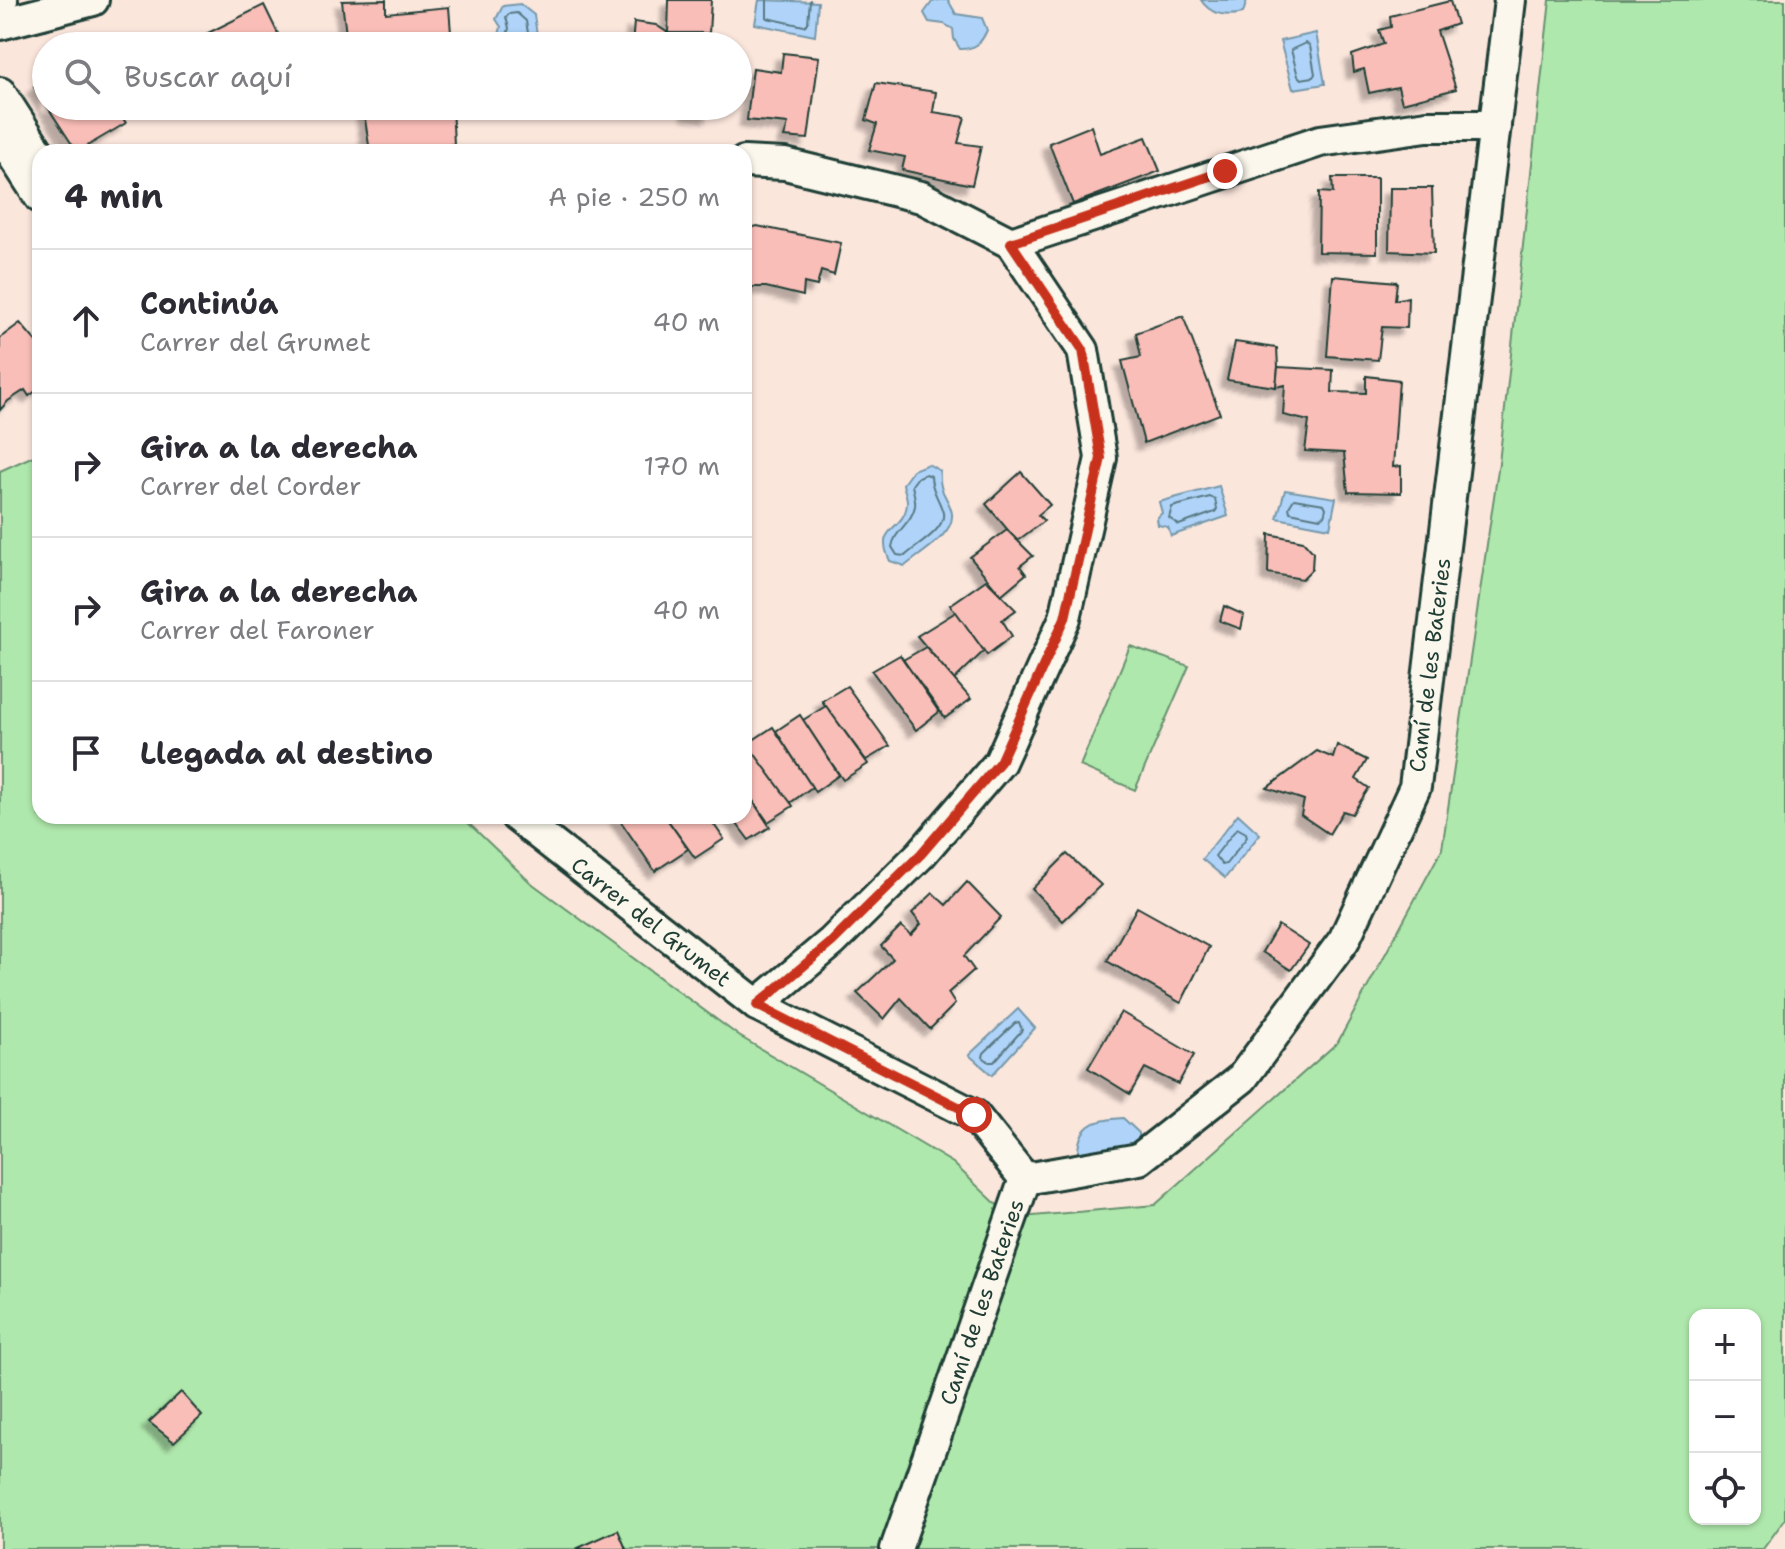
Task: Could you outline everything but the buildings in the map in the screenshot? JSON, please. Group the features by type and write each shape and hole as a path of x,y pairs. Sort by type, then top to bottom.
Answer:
{"street":[{"path":"0,24 93,0"},
{"name":"Camí de les Bateries","path":"896,1549 1025,1179 1139,1159 1242,1078 1344,940 1415,787 1510,0"},
{"path":"0,93 33,144"},
{"path":"1011,243 1320,141 1427,126 1495,126"},
{"path":"0,135 32,185"},
{"path":"752,162 785,164 921,197 1011,243 1083,350 1101,458 1065,618 1000,762 899,876 832,942 757,1005"},
{"name":"Carrer del Grumet","path":"526,824 757,1005 974,1115 1025,1179"}],"green space":[{"path":"1550,0 1785,0 1785,1519 1763,1549 0,1549 0,471 32,457 32,824 469,824 530,882 739,1036 953,1163 1011,1218 1155,1205 1338,1042 1442,849 1499,463"},
{"path":"1130,646 1189,666 1135,790 1080,766"}],"water":[{"path":"759,0 818,2 815,36 755,24"},
{"path":"948,0 956,14 982,18 987,30 980,42 974,47 960,49 953,29 929,22 924,13 932,2"},
{"path":"1201,0 1247,0 1243,13 1231,15 1214,12"},
{"path":"520,4 534,15 537,32 500,32 501,27 496,19 503,6"},
{"path":"1316,33 1325,84 1293,89 1280,41"},
{"path":"928,464 940,471 942,491 951,509 951,522 942,537 905,566 890,561 885,541 905,513 907,502 903,484 913,470"},
{"path":"1219,486 1228,516 1171,536 1168,527 1158,525 1157,518 1162,513 1159,502"},
{"path":"1285,490 1336,498 1330,528 1277,518"},
{"path":"1238,814 1260,834 1225,878 1202,859"},
{"path":"1018,1009 1035,1028 992,1075 969,1055"},
{"path":"1123,1118 1139,1133 1139,1147 1084,1157 1078,1151 1086,1128 1105,1120"}],"route":[{"path":"974,1115 757,1005 832,942 921,854 1000,762 1065,618 1101,458 1083,350 1011,243 1225,171"}]}
